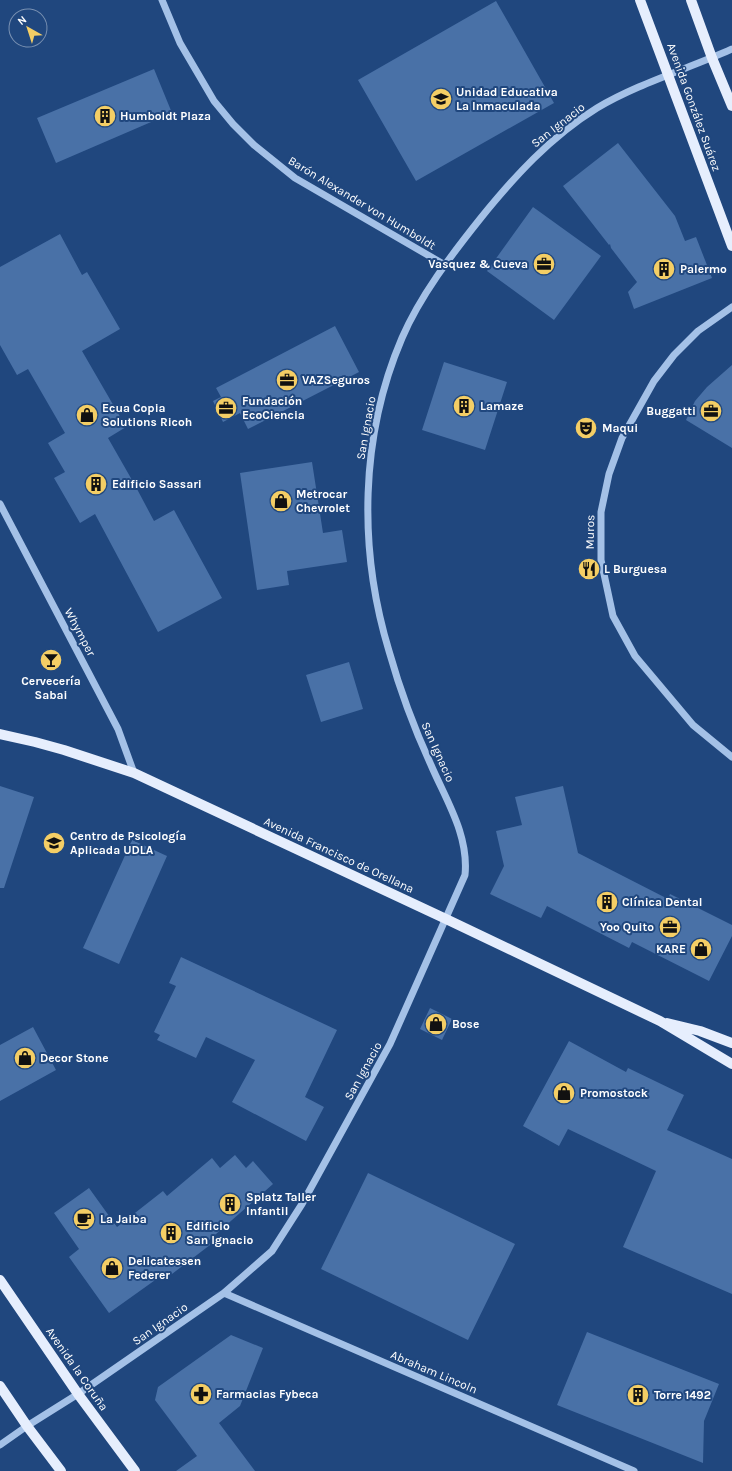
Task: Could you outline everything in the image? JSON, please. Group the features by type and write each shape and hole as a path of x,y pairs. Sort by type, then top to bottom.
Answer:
{"main road":[{"name":"Avenida González Suárez","path":"640,0 732,246"},
{"path":"691,0 712,58 732,106"},
{"name":"Avenida Francisco de Orellana","path":"0,734 64,750 134,773 660,1021 732,1064"},
{"name":"Avenida Francisco de Orellana","path":"660,1021 700,1031 732,1042"},
{"name":"Avenida la Coruña","path":"0,1280 78,1394 135,1471"},
{"path":"0,1386 27,1426 61,1471"}],"street":[{"name":"Barón Alexander von Humboldt","path":"162,0 180,43 214,101 254,145 295,178 445,265"},
{"name":"San Ignacio","path":"0,1445 78,1394 224,1293 272,1251 302,1204 390,1044 465,875 466,863 456,820 431,766 404,700 381,624 372,578 368,516 368,489 372,445 386,379 403,336 412,318 445,265 506,187 553,140 596,109 620,96 732,49"},
{"name":"Muros","path":"732,307 698,331 674,355 654,381 640,403 622,438 609,474 601,512 601,560 613,616 634,656 693,725 732,757"},
{"name":"Whymper","path":"0,504 118,729 134,773"},
{"name":"Abraham Lincoln","path":"224,1293 634,1471"}],"building":[{"path":"496,1 554,103 416,181 358,80"},
{"name":"Humboldt Plaza","path":"154,69 172,113 56,163 37,118"},
{"path":"618,143 675,216 685,241 696,237 712,278 634,309 628,292 637,282 611,248 610,244 609,245 563,186"},
{"name":"Vasquez & Cueva","path":"533,207 601,256 554,320 487,271"},
{"path":"60,234 82,275 87,272 120,329 82,351 126,427 108,438 136,487 129,490 137,489 154,521 174,510 222,598 158,632 95,514 80,523 54,478 65,472 48,443 65,433 28,369 17,375 0,345 0,267"},
{"name":"VAZSeguros","path":"335,326 359,372 248,429 240,413 223,422 213,401 221,397 216,388"},
{"name":"Lamaze","path":"444,362 507,382 485,450 422,430"},
{"name":"Buggatti","path":"732,365 732,448 686,420 695,401 707,387"},
{"name":"Metrocar Chevrolet","path":"312,462 323,533 342,530 347,562 287,571 289,585 257,590 240,473"},
{"path":"349,662 363,709 321,722 306,675"},
{"path":"0,786 34,797 4,888 0,888"},
{"path":"563,786 578,853 668,899 670,894 732,925 732,936 709,981 632,942 629,948 547,906 541,918 490,894 504,866 496,831 522,825 515,797"},
{"path":"132,840 167,856 119,964 83,948"},
{"path":"181,957 337,1030 305,1097 324,1107 306,1141 232,1102 255,1060 206,1037 196,1058 157,1040 160,1035 154,1032 176,986 169,983"},
{"name":"Bose","path":"430,1008 452,1019 442,1040 420,1029"},
{"name":"Decor Stone","path":"33,1027 56,1070 0,1101 0,1045"},
{"path":"569,1041 626,1072 628,1068 684,1095 667,1130 732,1159 732,1294 623,1247 656,1171 568,1129 559,1146 523,1126"},
{"path":"235,1155 246,1168 253,1161 273,1184 208,1241 210,1245 168,1277 165,1273 109,1313 69,1257 79,1249 54,1213 89,1188 117,1227 163,1191 167,1196 212,1158 220,1168"},
{"path":"368,1173 515,1244 468,1340 321,1269"},
{"name":"Torre 1492","path":"587,1332 719,1384 704,1421 703,1463 557,1405"},
{"name":"Farmacias Fybeca","path":"231,1335 263,1348 240,1406 219,1423 255,1471 176,1471 197,1456 155,1400 158,1387"}],"place":[{"name":"Unidad Educativa La Inmaculada","path":"441,99"},
{"name":"Humboldt Plaza","path":"105,116"},
{"name":"Vasquez & Cueva","path":"544,264"},
{"name":"Palermo","path":"664,269"},
{"name":"VAZSeguros","path":"287,380"},
{"name":"Lamaze","path":"464,406"},
{"name":"Fundación EcoCiencia","path":"226,408"},
{"name":"Buggatti","path":"711,411"},
{"name":"Ecua Copia Solutions Ricoh","path":"87,415"},
{"name":"Maqui","path":"586,428"},
{"name":"Edificio Sassari","path":"96,484"},
{"name":"Metrocar Chevrolet","path":"281,501"},
{"name":"L Burguesa","path":"589,569"},
{"name":"Cervecería Sabai","path":"51,660"},
{"name":"Centro de Psicología Aplicada UDLA","path":"54,843"},
{"name":"Clínica Dental","path":"607,902"},
{"name":"Yoo Quito","path":"670,927"},
{"name":"KARE","path":"701,949"},
{"name":"Bose","path":"436,1024"},
{"name":"Decor Stone","path":"25,1058"},
{"name":"Promostock","path":"564,1093"},
{"name":"Splatz Taller Infantil","path":"230,1204"},
{"name":"La Jaiba","path":"84,1219"},
{"name":"Edificio San Ignacio","path":"171,1233"},
{"name":"Delicatessen Federer","path":"112,1268"},
{"name":"Farmacias Fybeca","path":"201,1394"},
{"name":"Torre 1492","path":"638,1395"}]}
